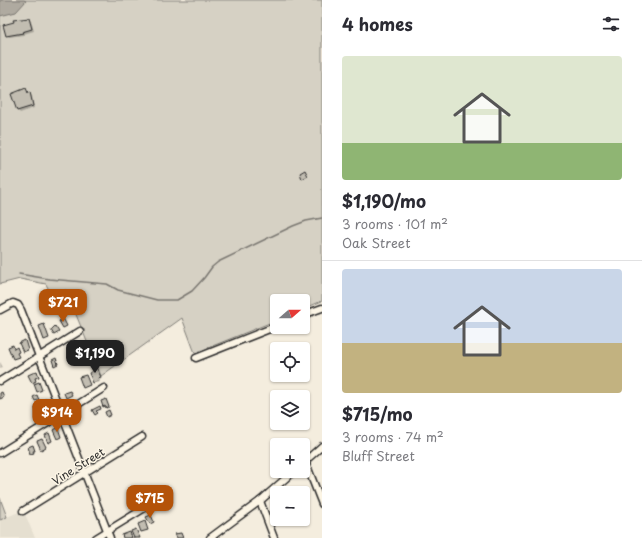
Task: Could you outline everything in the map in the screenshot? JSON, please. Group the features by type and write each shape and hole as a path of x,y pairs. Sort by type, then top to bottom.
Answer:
{"street":[{"path":"0,310 13,303 19,307 110,538"},
{"path":"310,312 322,308"},
{"path":"196,358 270,329"},
{"path":"0,381 80,331"},
{"path":"0,453 104,388"},
{"name":"Vine Street","path":"23,511 85,474 142,437"},
{"path":"310,457 322,446"},
{"path":"310,476 322,504"},
{"path":"212,537 260,501 286,478"},
{"path":"260,501 274,538"},
{"path":"96,538 148,506"}],"shaded area":[{"path":"0,0 322,0 322,301 310,306 310,294 270,294 270,323 195,353 182,318 101,376 66,290 51,294 46,284 20,279 0,284"},
{"path":"0,0 26,1 16,12 0,16"},
{"path":"0,498 7,517 0,520"},
{"path":"21,511 22,515 25,514 35,538 0,538 0,520"}],"building":[{"path":"29,18 32,29 22,32 23,33 6,36 3,25 14,22 13,20"},
{"path":"26,88 28,93 30,92 33,106 17,111 11,94"},
{"path":"305,170 308,176 302,179 300,173"},
{"path":"46,300 50,311 44,313 40,302"},
{"path":"63,306 65,312 59,314 57,309"},
{"path":"63,318 67,326 63,328 59,321"},
{"path":"44,324 49,338 44,340 39,326"},
{"path":"55,326 59,332 54,335 51,330"},
{"path":"25,340 28,350 23,352 19,343"},
{"path":"102,344 107,359 98,362 93,347"},
{"path":"13,345 14,349 17,347 19,357 13,359 8,347"},
{"path":"56,358 58,364 54,366 52,360"},
{"path":"95,365 101,377 93,383 89,373 93,371 91,367"},
{"path":"37,371 39,377 35,378 36,381 32,383 28,375"},
{"path":"86,375 90,385 83,388 79,377"},
{"path":"39,382 42,390 37,392 34,384"},
{"path":"70,391 72,395 66,398 64,393"},
{"path":"2,392 4,397 0,399 0,393"},
{"path":"37,395 39,400 35,401 33,397"},
{"path":"48,398 53,409 47,411 43,400"},
{"path":"106,399 109,407 106,408 105,406 103,407 101,401"},
{"path":"41,406 44,416 38,418 35,408"},
{"path":"100,406 101,409 96,411 98,413 95,415 92,410"},
{"path":"109,410 111,415 107,417 105,412"},
{"path":"58,428 61,437 57,439 53,430"},
{"path":"49,433 52,441 48,443 45,435"},
{"path":"42,439 46,447 41,450 37,441"},
{"path":"33,445 35,451 33,451 34,453 30,454 28,447"},
{"path":"151,515 154,522 150,524 146,517"},
{"path":"145,521 148,530 141,532 138,524"},
{"path":"136,529 140,538 134,538 131,531"},
{"path":"130,532 132,538 123,538 122,535"},
{"path":"181,533 183,538 177,538 175,534"}],"waterway":[{"path":"19,274 49,279 107,284 118,290 157,300 177,300 192,291 218,262 293,226 306,221 322,218"}]}
